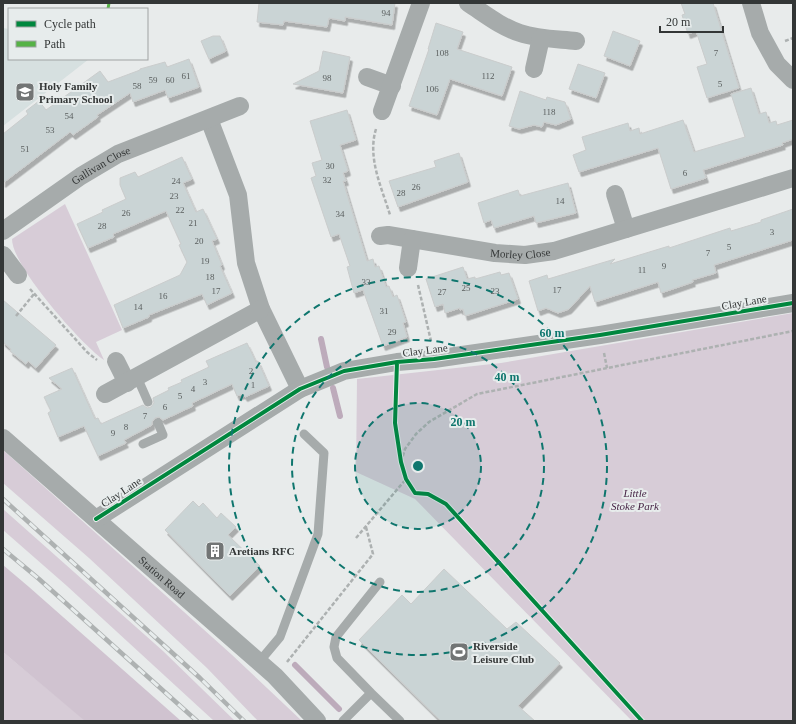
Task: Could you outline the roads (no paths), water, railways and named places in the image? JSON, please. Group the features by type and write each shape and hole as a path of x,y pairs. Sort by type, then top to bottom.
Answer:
{"street":[{"path":"382,111 421,3"},
{"path":"468,3 503,26 520,33 541,38 576,41"},
{"path":"751,3 760,32 777,64 793,80"},
{"path":"534,69 541,38"},
{"path":"367,77 392,86"},
{"name":"Gallivan Close","path":"3,231 82,176 118,154 240,106"},
{"path":"209,119 238,195 246,263 261,309 300,389"},
{"name":"Morley Close","path":"408,268 396,238 494,253 525,255 554,251 793,178"},
{"path":"615,194 626,229"},
{"path":"3,256 18,276"},
{"name":"Clay Lane","path":"96,519 300,389 344,371 397,362 434,359 600,335 793,303"},
{"path":"105,394 261,309"},
{"path":"116,361 132,380"},
{"name":"Station Road","path":"3,438 260,662 317,721"}],"lane":[{"path":"132,380 148,402"},
{"path":"143,444 163,435 158,423"},
{"path":"260,662 280,637 318,534 324,453 304,434"},
{"path":"380,582 336,637 334,647 338,658 400,721"},
{"path":"343,721 371,693"}],"waterway":[{"path":"321,339 327,367"},
{"path":"333,388 340,416"},
{"path":"295,665 339,709"}],"railway":[{"path":"3,499 200,678 244,721"},
{"path":"3,549 39,579 197,721"}],"place":[{"name":"Holy Family Primary School","path":"25,92"},
{"name":"Aretians RFC","path":"215,551"},
{"name":"Riverside Leisure Club","path":"459,652"}],"park label":[{"name":"Little Stoke Park","path":"635,499"}]}
